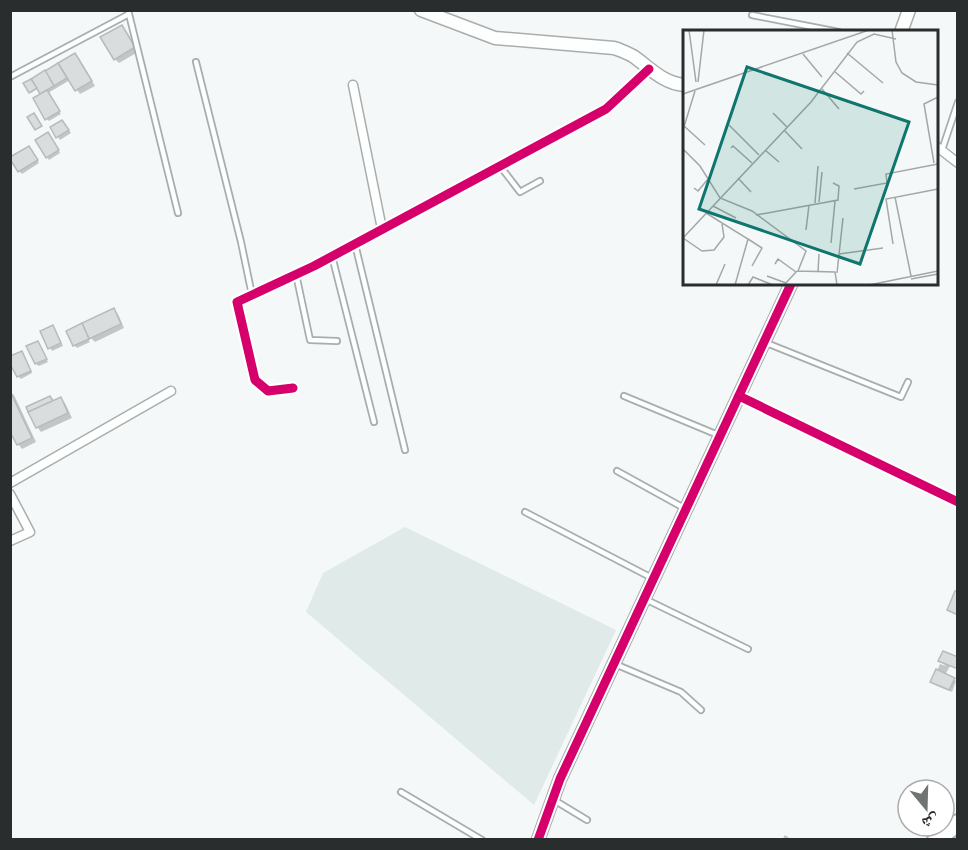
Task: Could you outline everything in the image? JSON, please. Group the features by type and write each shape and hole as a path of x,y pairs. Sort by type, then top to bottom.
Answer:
{"highway":[{"path":"936,840 957,823"}],"street":[{"path":"421,10 495,38 614,48 630,54 659,77 676,85 683,85"},
{"path":"902,30 909,10"},
{"path":"293,388 268,391 255,380 237,302 356,244 606,109 649,69"},
{"path":"353,85 382,230"},
{"path":"939,148 957,163"},
{"path":"538,840 560,779 791,285"},
{"path":"10,483 171,391"},
{"path":"739,396 957,502"},
{"path":"10,494 30,532 10,541"}],"lane":[{"path":"10,76 128,12 178,213"},
{"path":"752,15 829,30"},
{"path":"196,62 252,295"},
{"path":"939,148 957,102"},
{"path":"500,166 520,192 540,181"},
{"path":"356,244 405,450"},
{"path":"332,256 374,422"},
{"path":"296,274 310,340 337,341"},
{"path":"764,342 901,398 908,382"},
{"path":"624,396 720,436"},
{"path":"617,471 686,509"},
{"path":"525,512 654,579"},
{"path":"645,599 748,649"},
{"path":"615,664 681,692 701,710"},
{"path":"401,792 482,840"},
{"path":"553,799 587,820"}],"shaded area":[{"path":"405,527 616,630 534,805 306,612 323,573"}],"building":[{"path":"122,25 135,47 114,60 100,37"},
{"path":"75,53 92,81 75,91 58,63"},
{"path":"58,63 67,78 54,86 45,71"},
{"path":"45,70 54,86 40,94 31,79"},
{"path":"31,79 37,88 29,93 23,83"},
{"path":"47,90 60,111 45,120 33,98"},
{"path":"34,113 42,126 35,130 27,117"},
{"path":"62,120 69,130 56,138 50,127"},
{"path":"48,132 59,150 46,158 35,140"},
{"path":"29,146 38,160 18,172 10,157"},
{"path":"114,308 121,324 89,339 82,323"},
{"path":"82,323 89,339 73,346 66,331"},
{"path":"53,325 61,343 48,349 40,331"},
{"path":"38,341 47,359 35,364 26,346"},
{"path":"22,351 31,371 17,377 10,364 10,356"},
{"path":"10,391 32,438 17,445 10,432"},
{"path":"50,396 53,401 28,412 26,407"},
{"path":"61,397 68,413 36,428 28,412"},
{"path":"955,591 958,592 958,615 947,610"},
{"path":"943,651 958,657 958,669 938,661"},
{"path":"936,669 955,678 949,690 930,682"}],"cycle path":[{"path":"293,388 268,391 255,380 237,302 314,266 606,109 649,69"},
{"path":"538,840 560,779 791,285"},
{"path":"739,396 958,502"}]}
